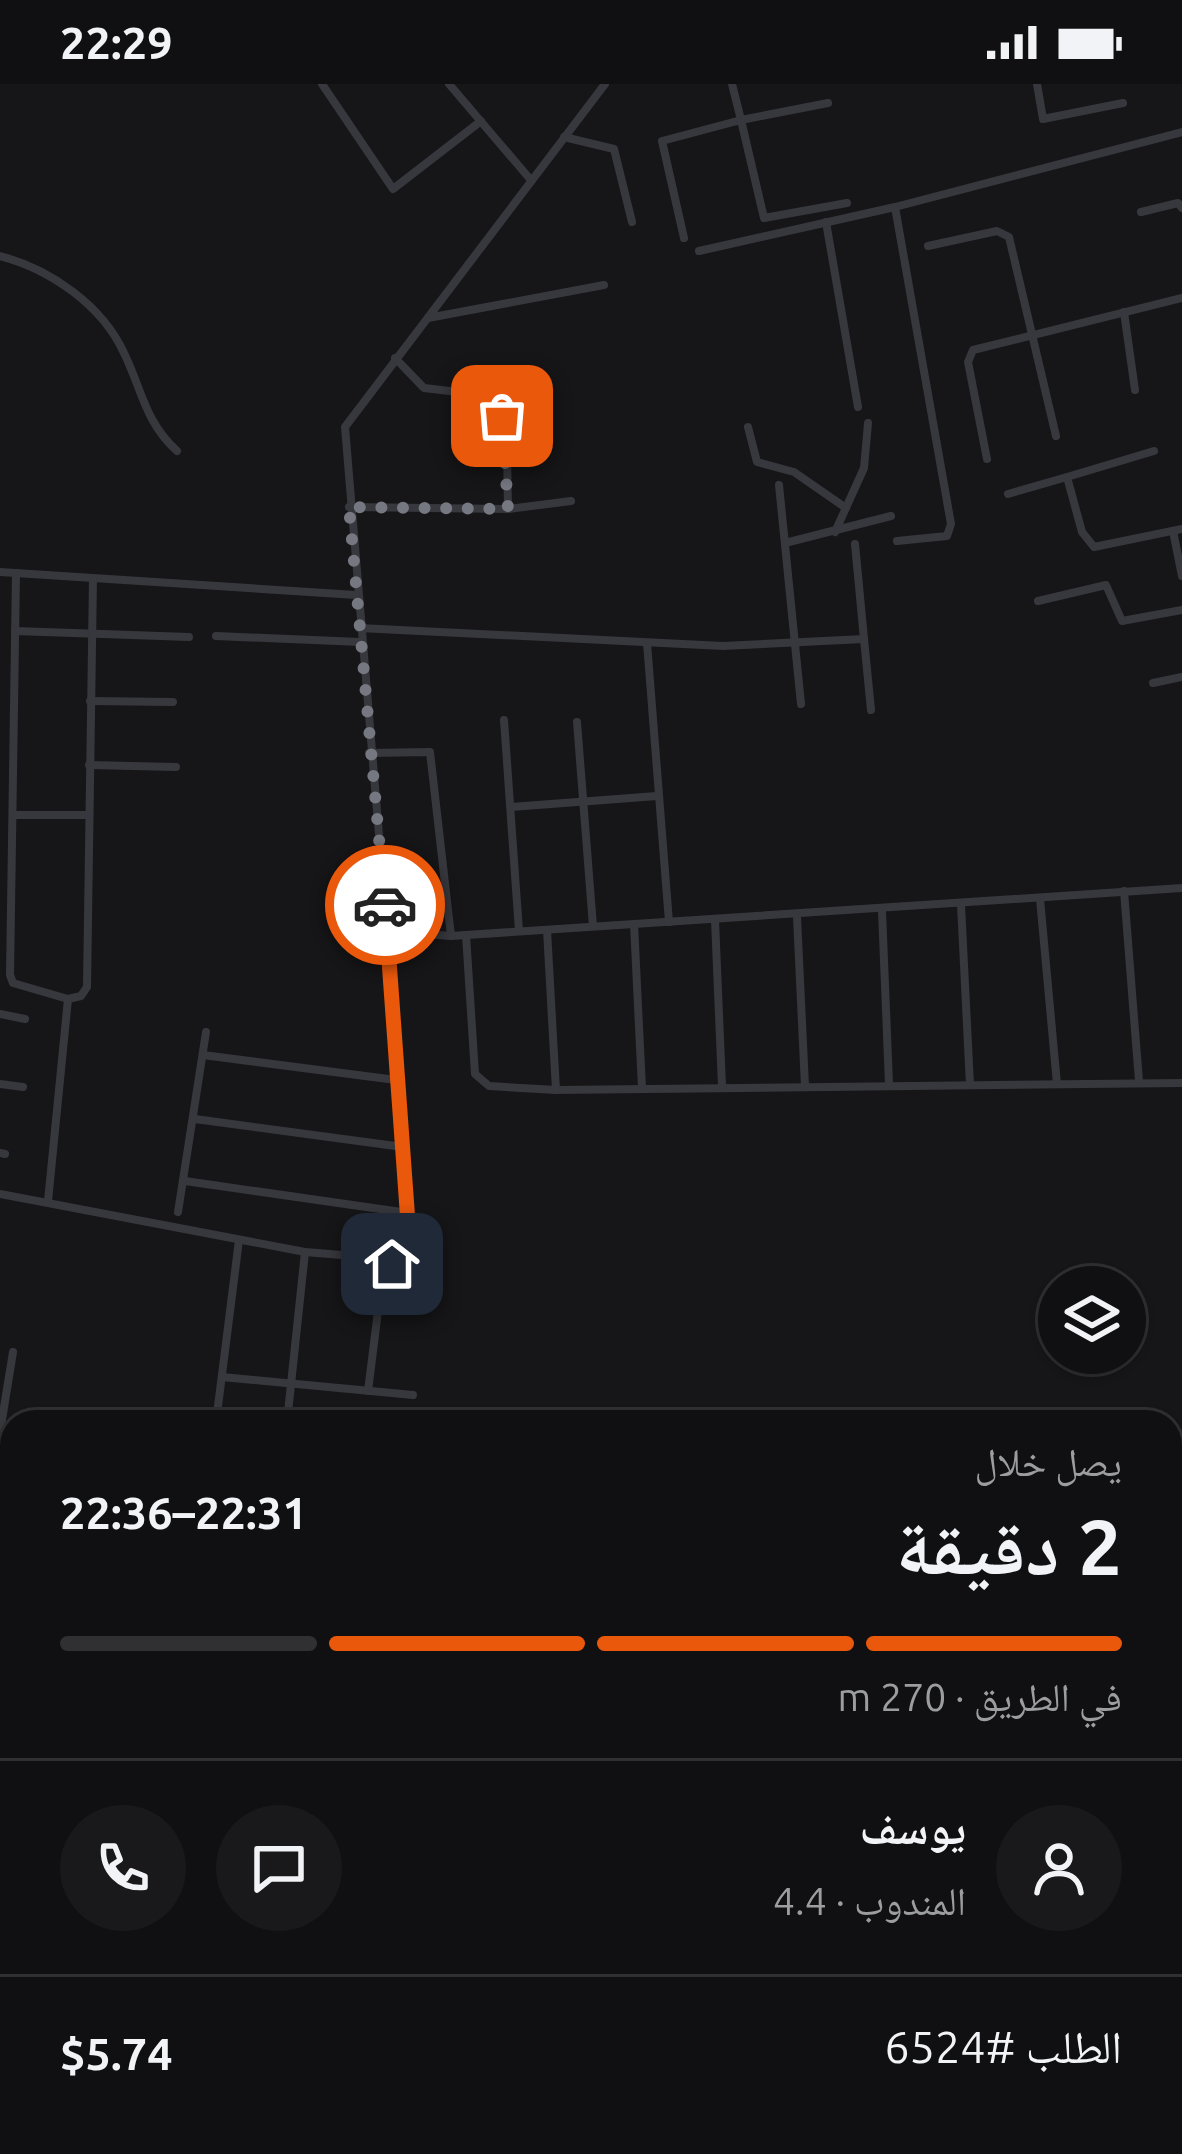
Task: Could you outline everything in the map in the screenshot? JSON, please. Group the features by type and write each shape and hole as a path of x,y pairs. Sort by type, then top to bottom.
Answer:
{"street":[{"path":"322,84 393,189 481,121"},
{"path":"449,84 530,179"},
{"path":"0,1194 305,1252 384,1263 410,1254 349,507 347,420 605,84"},
{"path":"733,84 764,218 847,202"},
{"path":"1037,84 1043,119 1123,103"},
{"path":"684,238 662,141 741,119 827,103"},
{"path":"699,251 895,207 1182,132"},
{"path":"562,137 614,149 632,222"},
{"path":"1141,212 1178,202 1182,208"},
{"path":"895,207 951,524 947,536 897,541"},
{"path":"826,222 858,407"},
{"path":"928,246 998,231 1009,237 1056,436"},
{"path":"0,256 48,276 90,307 124,353 146,414 177,452"},
{"path":"427,319 604,285"},
{"path":"987,459 968,355 1182,298"},
{"path":"1124,312 1135,390"},
{"path":"395,358 424,388 466,394 498,407 507,452 508,509"},
{"path":"835,532 864,468 868,422"},
{"path":"748,427 757,462 794,472 846,508"},
{"path":"1008,494 1154,451"},
{"path":"1067,477 1082,532 1094,547 1178,530 1182,576"},
{"path":"779,485 801,704"},
{"path":"349,507 508,509 571,501"},
{"path":"785,543 891,516"},
{"path":"855,544 871,710"},
{"path":"0,572 356,595"},
{"path":"16,573 10,975 13,983 68,998 81,996 87,987 93,578"},
{"path":"1038,602 1106,585 1122,621 1182,610"},
{"path":"359,628 647,643 864,639"},
{"path":"15,631 189,638"},
{"path":"216,636 360,642"},
{"path":"647,643 669,922"},
{"path":"1153,683 1182,677"},
{"path":"90,700 173,702"},
{"path":"504,720 519,931"},
{"path":"577,722 593,926"},
{"path":"369,753 426,749 433,758 451,936"},
{"path":"89,765 176,767"},
{"path":"511,808 657,796"},
{"path":"13,814 88,815"},
{"path":"387,932 451,936 797,917 1182,888"},
{"path":"1124,891 1139,1082"},
{"path":"1040,899 1057,1084"},
{"path":"961,904 970,1085"},
{"path":"882,911 889,1084"},
{"path":"797,917 805,1086"},
{"path":"716,920 722,1087"},
{"path":"634,924 642,1088"},
{"path":"547,929 556,1090"},
{"path":"466,934 475,1074 489,1085 556,1090 1182,1082"},
{"path":"48,1201 68,998"},
{"path":"0,1014 25,1018"},
{"path":"178,1212 206,1033"},
{"path":"203,1054 396,1080"},
{"path":"0,1084 23,1088"},
{"path":"195,1119 403,1147"},
{"path":"185,1181 408,1214"},
{"path":"218,1410 239,1240"},
{"path":"288,1410 305,1252"},
{"path":"368,1391 384,1263"},
{"path":"3,1410 13,1352"},
{"path":"222,1377 412,1395"}],"way so far":[{"path":"385,905 349,507 508,509 502,416"}],"route":[{"path":"385,905 410,1250 407,1258 392,1264"}]}
